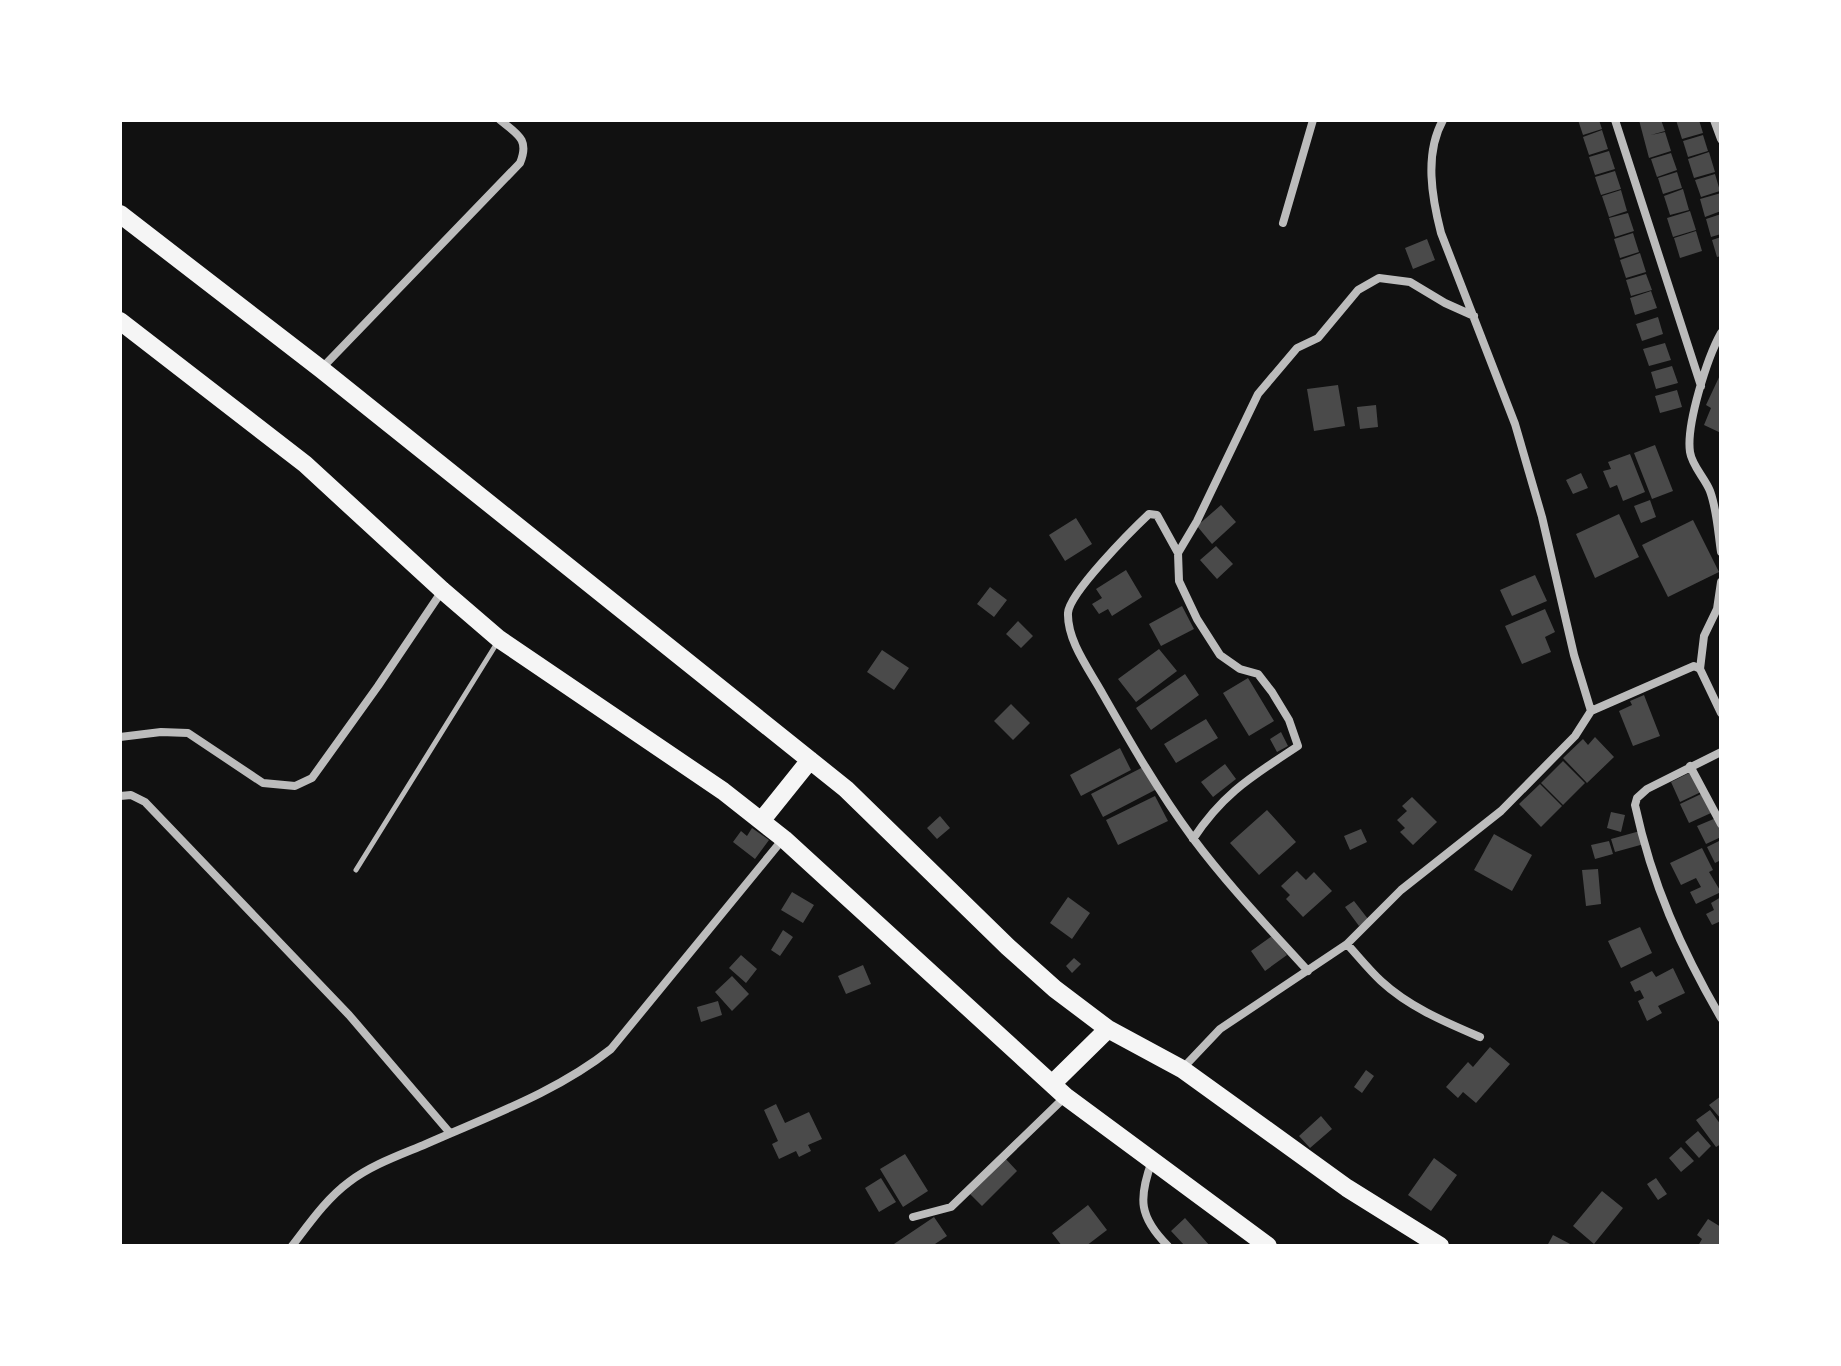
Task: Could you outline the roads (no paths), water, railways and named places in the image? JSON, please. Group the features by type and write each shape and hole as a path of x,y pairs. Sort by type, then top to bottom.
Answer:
{"highway":[{"path":"120,214 321,369 846,789 1055,989 1108,1029 1182,1069 1347,1188 1440,1246"},
{"path":"120,321 305,464 499,639 723,791 784,839 1059,1090 1268,1246"},
{"path":"761,821 810,760"},
{"path":"1059,1090 1108,1029"}],"street":[{"path":"321,369 520,163 525,151 524,143 500,120"},
{"path":"1283,223 1313,120"},
{"path":"1443,120 1436,133 1432,168 1433,201 1441,233 1515,424 1591,711"},
{"path":"1615,120 1685,345 1701,386"},
{"path":"1714,120 1721,139"},
{"path":"1178,553 1197,521 1258,394 1297,348 1318,338 1358,290 1379,278 1410,282 1474,316"},
{"path":"1721,333 1712,350 1690,433 1690,453 1710,491 1721,552"},
{"path":"1193,839 1214,809 1250,776 1298,746 1289,720 1258,674 1240,669 1220,655 1179,581 1178,553 1157,515 1149,514 1077,591 1068,611 1078,650 1151,776 1193,839 1308,971"},
{"path":"1721,582 1717,609 1704,636 1700,669 1721,713"},
{"path":"120,737 161,732 188,733 263,783 295,786 312,778 442,590"},
{"path":"1182,1069 1220,1029 1347,944 1401,890 1501,811 1575,736 1591,711 1690,667 1700,669"},
{"path":"1721,752 1641,793 1635,805 1654,877 1668,915 1687,959 1721,1018"},
{"path":"1690,766 1721,824"},
{"path":"120,796 131,795 145,802 349,1015 450,1133"},
{"path":"297,1244 334,1195 350,1181 557,1085 611,1049 784,839"},
{"path":"1347,944 1381,981 1406,1000 1439,1020 1480,1037"},
{"path":"913,1217 951,1207 1059,1090"},
{"path":"1152,1159 1144,1181 1142,1199 1149,1224 1168,1246"}],"lane":[{"path":"356,870 499,639"}]}
